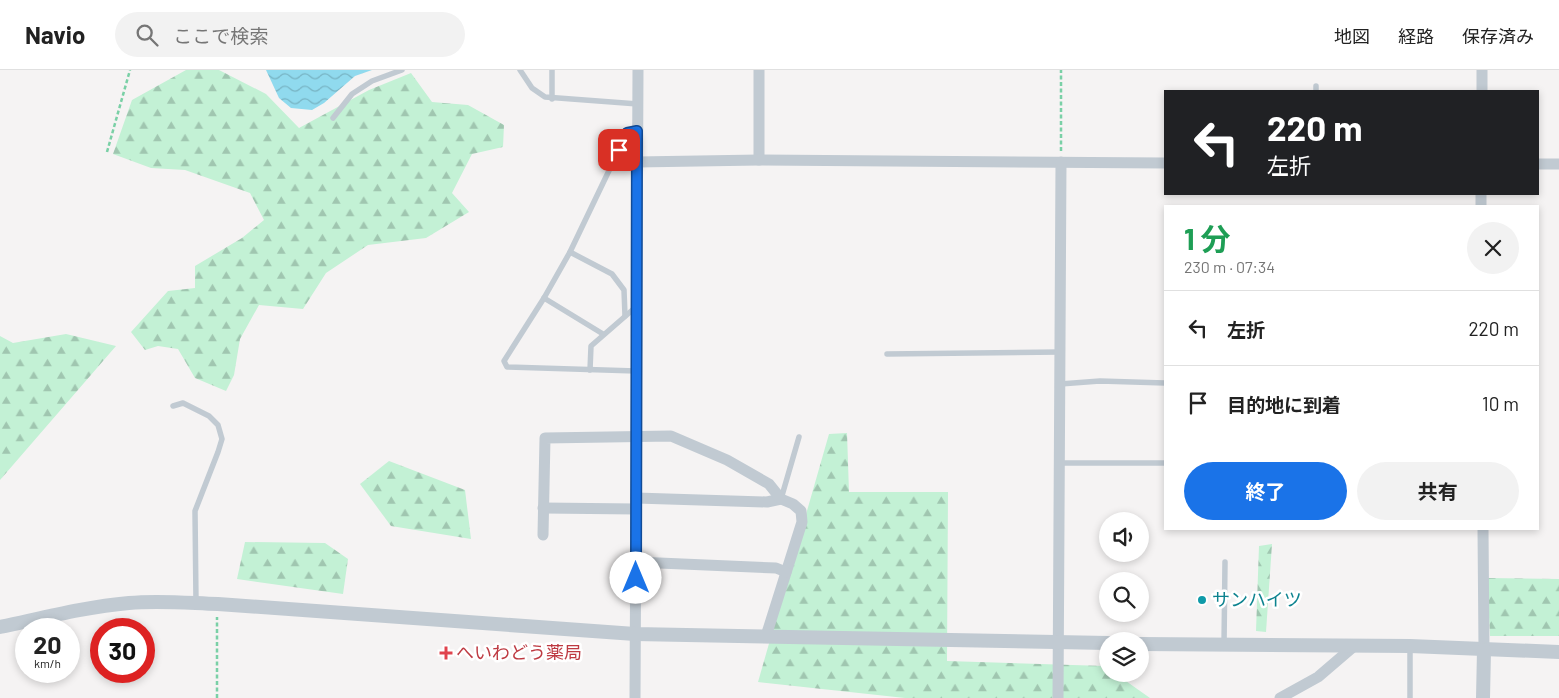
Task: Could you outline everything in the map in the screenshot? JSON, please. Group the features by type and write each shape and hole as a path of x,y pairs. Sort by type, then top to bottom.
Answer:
{"street":[{"path":"636,698 638,70"},
{"path":"759,70 759,160"},
{"path":"1482,70 1482,90"},
{"path":"637,162 759,160 1164,163"},
{"path":"1058,698 1061,162"},
{"path":"1539,164 1559,164"},
{"path":"543,535 545,438 670,436 727,460 769,484 782,499 793,504 801,511 802,522 766,636"},
{"path":"543,508 636,504 767,502 782,499"},
{"path":"1483,530 1483,698"},
{"path":"636,562 776,568 786,572"},
{"path":"0,627 130,602 218,604 636,634 1099,643"},
{"path":"1149,644 1410,646 1559,652"},
{"path":"1280,698 1318,677 1353,647"}],"lane":[{"path":"333,118 352,94 372,81 402,70"},
{"path":"520,70 532,88 544,97 638,104"},
{"path":"552,70 552,99"},
{"path":"636,371 507,367 504,361 544,298 570,252 627,133 637,131"},
{"path":"570,252 612,274 624,290 625,316"},
{"path":"544,298 603,334"},
{"path":"590,370 590,346 637,306"},
{"path":"887,354 1060,352"},
{"path":"1060,384 1100,382 1164,383"},
{"path":"173,406 183,403 209,416 218,425 222,439 195,511 196,603"},
{"path":"782,499 799,437"},
{"path":"1059,463 1164,464"},
{"path":"1224,645 1225,562"},
{"path":"1410,646 1410,698"}],"path":[{"path":"107,152 130,70"},
{"path":"1061,70 1061,162"},
{"path":"216,698 218,604"}],"green space":[{"path":"186,70 219,70 266,94 299,128 369,90 411,73 432,102 468,105 504,125 503,147 472,154 452,193 469,212 426,238 368,245 326,273 303,309 259,305 240,339 234,375 226,391 195,378 178,349 158,346 145,350 131,332 168,291 195,288 195,266 242,238 264,220 250,193 185,170 151,168 113,154 132,100"},
{"path":"66,334 116,346 0,480 0,336 13,343"},
{"path":"847,433 849,492 948,492 947,661 1099,666 1099,682 1127,682 1150,698 905,698 758,682 829,434"},
{"path":"389,461 465,490 471,539 391,526 360,484"},
{"path":"245,542 325,543 348,559 343,594 237,579"},
{"path":"1272,544 1266,632 1256,631 1259,546"},
{"path":"1487,578 1559,579 1559,636 1490,636"}],"water":[{"path":"266,70 372,70 355,76 324,103 312,110 291,108 279,98"}],"place":[{"name":"サンハイツ","path":"1202,600"},
{"name":"へいわどう薬局","path":"446,653"}],"route":[{"path":"619,150 627,133 637,131 636,578"}]}
